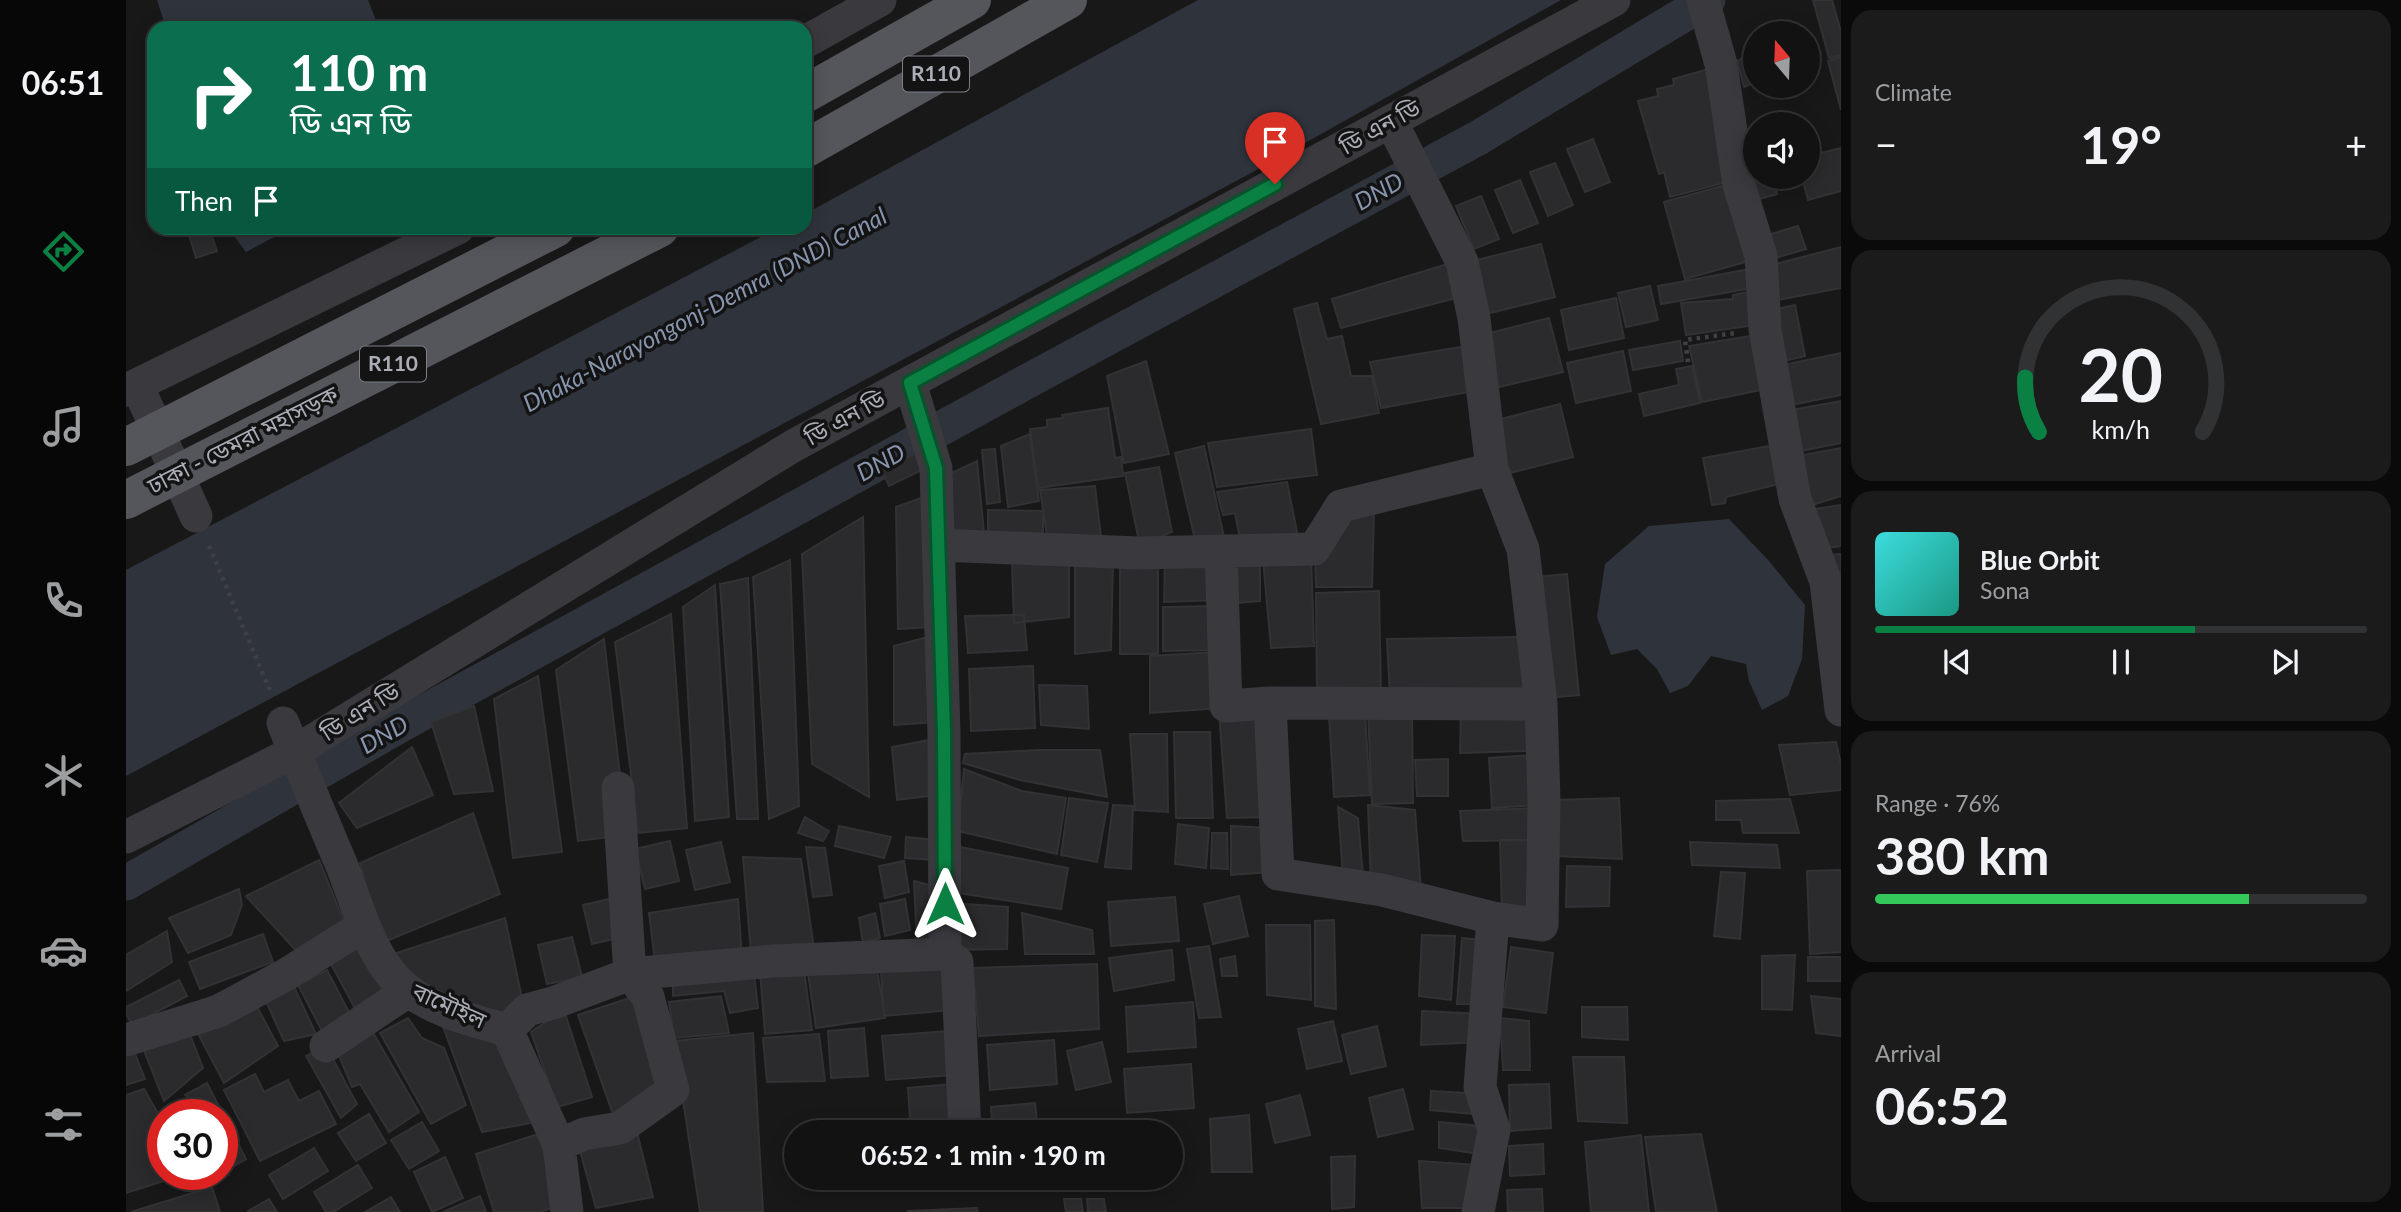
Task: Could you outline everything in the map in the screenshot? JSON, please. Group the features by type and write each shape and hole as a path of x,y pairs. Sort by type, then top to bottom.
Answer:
{"main road":[{"name":"R110","path":"812,90 972,0"},
{"name":"R110","path":"812,145 1068,0"},
{"name":"ঢাকা - ডেমরা মহাসড়ক","path":"126,447 542,235"},
{"name":"ঢাকা - ডেমরা মহাসড়ক","path":"126,500 646,235"}],"street":[{"path":"812,39 880,0"},
{"name":"ডি এন ডি","path":"126,837 289,738 793,446 1614,0"},
{"path":"1703,0 1721,64 1739,185 1761,256 1765,329 1795,499 1826,582 1841,708"},
{"path":"1270,703 1278,874 1382,890 1493,918 1542,925 1545,800 1541,704 1523,550 1492,470 1474,318 1462,262 1391,121"},
{"path":"197,516 132,387 444,235"},
{"path":"910,383 935,460 944,733 945,954"},
{"path":"939,545 1138,553 1314,549 1341,506 1492,470"},
{"path":"1221,551 1226,706 1270,703 1541,704"},
{"name":"বামৌইল","path":"289,738 363,926 384,964 408,991 442,1009 507,1030 559,1145 567,1212"},
{"path":"559,1145 584,1135 620,1129 673,1090 648,997 630,974 618,788"},
{"path":"1478,1212 1494,1130 1480,1087 1493,918"},
{"path":"126,1040 219,1011 287,975 363,926"},
{"path":"507,1030 527,1010 630,974 773,961 945,954 957,962 964,1120"},
{"path":"326,1046 408,991"}],"path":[{"path":"1688,362 1685,340 1765,329"},
{"path":"197,516 289,738"}],"water":[{"path":"157,0 368,0 376,21 164,21"},
{"name":"Dhaka-Narayongonj-Demra (DND) Canal","path":"1198,0 1561,0 1251,173 126,776 126,570 765,235 812,235 812,210"},
{"path":"233,235 278,235 246,252"},
{"path":"1729,519 1769,561 1805,605 1802,659 1788,696 1762,710 1749,681 1746,664 1711,656 1688,686 1670,693 1657,669 1637,649 1611,655 1597,617 1605,564 1649,526"}],"building":[{"path":"1813,0 1832,0 1841,32 1841,55 1829,58"},
{"path":"1841,57 1841,110 1828,61"},
{"path":"1743,58 1743,83 1737,61"},
{"path":"1712,68 1727,182 1670,197 1664,172 1659,174 1638,101 1658,96 1657,89 1674,85 1673,79"},
{"path":"1593,139 1610,182 1585,192 1567,149"},
{"path":"1841,148 1841,191 1808,200 1805,189 1820,189 1820,153"},
{"path":"1555,163 1573,205 1548,216 1530,172"},
{"path":"1520,180 1538,223 1513,233 1495,190"},
{"path":"1726,185 1749,261 1685,279 1664,202"},
{"path":"1751,189 1776,189 1777,194 1753,201"},
{"path":"1481,196 1499,239 1474,249 1456,206"},
{"path":"1798,226 1806,249 1772,259 1764,236"},
{"path":"189,235 211,235 217,251 196,258"},
{"path":"1541,244 1555,297 1486,314 1473,261"},
{"path":"1841,247 1841,288 1773,301 1768,266"},
{"path":"1454,262 1460,297 1341,328 1332,299"},
{"path":"1750,269 1753,288 1661,304 1658,286"},
{"path":"1650,286 1658,320 1626,327 1618,293"},
{"path":"1753,291 1756,325 1686,335 1681,303 1733,299 1733,295"},
{"path":"1616,298 1624,338 1569,350 1561,310"},
{"path":"1317,303 1327,339 1342,336 1351,376 1372,376 1379,413 1321,424 1294,309"},
{"path":"1795,305 1805,356 1784,361 1773,310"},
{"path":"1549,318 1563,372 1495,388 1482,335"},
{"path":"1757,335 1766,389 1702,402 1689,346"},
{"path":"1680,341 1683,361 1633,370 1629,350"},
{"path":"1467,346 1474,391 1381,408 1370,362"},
{"path":"1623,351 1631,391 1576,403 1567,363"},
{"path":"1841,353 1841,395 1791,405 1783,365"},
{"path":"1146,361 1169,454 1124,463 1107,376"},
{"path":"1692,366 1700,403 1644,416 1639,394 1679,385 1676,369"},
{"path":"1841,401 1841,443 1796,452 1786,411"},
{"path":"1560,404 1573,457 1506,474 1493,421"},
{"path":"1108,408 1115,458 1121,457 1123,476 1038,488 1030,429 1047,427 1047,420 1063,418 1062,415"},
{"path":"1311,429 1317,475 1217,487 1208,443"},
{"path":"1030,434 1039,501 1008,507 1001,446"},
{"path":"1775,445 1783,483 1726,497 1725,503 1712,505 1703,458"},
{"path":"1204,446 1224,537 1196,544 1175,453"},
{"path":"1841,448 1841,496 1806,507 1792,457"},
{"path":"995,449 1000,502 987,504 982,450"},
{"path":"921,451 928,467 889,486 882,470"},
{"path":"977,461 984,533 948,535 945,476"},
{"path":"1159,467 1172,532 1140,546 1125,473"},
{"path":"1287,482 1299,542 1241,544 1235,513 1223,515 1217,492"},
{"path":"1095,486 1102,546 1048,542 1040,490"},
{"path":"927,496 931,627 898,629 896,507"},
{"path":"1841,505 1841,546 1822,549 1815,509"},
{"path":"988,510 1043,511 1043,543 988,543"},
{"path":"1374,511 1372,587 1316,587 1315,556 1343,513"},
{"path":"863,517 869,797 812,764 802,554"},
{"path":"1311,554 1314,646 1271,648 1263,559"},
{"path":"1841,554 1841,598 1828,555"},
{"path":"1226,555 1260,555 1260,601 1224,604"},
{"path":"1217,557 1218,600 1164,602 1165,558"},
{"path":"1075,558 1113,560 1111,650 1075,654"},
{"path":"790,560 799,806 769,819 753,577"},
{"path":"1069,560 1069,617 1014,623 1012,563"},
{"path":"1120,562 1158,562 1158,654 1120,654"},
{"path":"1567,574 1579,695 1548,698 1536,577"},
{"path":"748,578 758,819 737,819 720,584"},
{"path":"715,585 729,817 695,821 683,607"},
{"path":"1379,591 1381,695 1317,699 1316,593"},
{"path":"1216,606 1217,650 1163,651 1163,607"},
{"path":"671,614 687,828 638,833 615,642"},
{"path":"1024,615 1027,650 968,653 965,616"},
{"path":"931,636 936,722 894,725 894,646"},
{"path":"1523,637 1527,698 1390,697 1387,639"},
{"path":"604,639 627,835 578,841 556,670"},
{"path":"1219,652 1222,708 1150,713 1150,656"},
{"path":"1033,666 1035,728 971,731 969,669"},
{"path":"538,676 562,852 513,858 494,699"},
{"path":"1039,685 1087,686 1089,729 1041,725"},
{"path":"474,706 493,791 454,794 431,722"},
{"path":"1461,707 1532,709 1530,751 1460,753"},
{"path":"1265,709 1270,817 1227,818 1219,712"},
{"path":"1368,710 1412,710 1413,803 1372,804"},
{"path":"1365,714 1370,795 1334,797 1329,716"},
{"path":"1174,732 1210,732 1213,818 1176,818"},
{"path":"1130,734 1167,734 1168,812 1135,810"},
{"path":"939,738 937,795 897,800 892,747"},
{"path":"1836,742 1841,765 1841,790 1790,795 1779,745"},
{"path":"412,747 433,795 357,828 339,803"},
{"path":"1100,750 1107,797 1020,780 963,763 965,754"},
{"path":"1534,755 1537,805 1492,808 1489,758"},
{"path":"1448,759 1448,796 1417,796 1415,760"},
{"path":"964,769 1022,791 1066,798 1057,854 958,831"},
{"path":"1069,798 1108,803 1097,862 1061,855"},
{"path":"1619,798 1622,859 1556,856 1556,800"},
{"path":"1790,799 1799,833 1743,833 1741,820 1716,820 1716,801"},
{"path":"1113,805 1133,806 1131,869 1105,867"},
{"path":"1368,805 1415,810 1421,890 1371,887"},
{"path":"1338,807 1358,818 1364,888 1344,890"},
{"path":"1538,808 1537,840 1463,841 1460,811"},
{"path":"473,813 500,894 382,943 360,863"},
{"path":"805,817 829,831 823,841 798,833"},
{"path":"1178,824 1209,828 1206,868 1175,864"},
{"path":"839,826 891,837 884,858 835,846"},
{"path":"1231,826 1270,828 1271,872 1231,875"},
{"path":"1212,833 1227,833 1228,869 1211,868"},
{"path":"906,837 937,840 936,860 905,858"},
{"path":"1500,840 1530,840 1529,913 1502,912"},
{"path":"670,841 679,881 645,889 635,849"},
{"path":"721,842 730,882 695,890 686,850"},
{"path":"1690,842 1777,845 1780,868 1692,865"},
{"path":"955,846 1068,868 1061,909 951,892"},
{"path":"806,847 825,848 832,895 813,897"},
{"path":"743,857 801,859 814,948 751,953"},
{"path":"319,860 345,924 301,956 246,896"},
{"path":"904,861 909,892 885,898 879,866"},
{"path":"1567,866 1610,867 1609,906 1566,907"},
{"path":"1841,870 1841,952 1810,954 1807,871"},
{"path":"1721,872 1745,873 1740,939 1714,936"},
{"path":"914,881 941,888 942,948 917,946"},
{"path":"239,889 242,905 231,935 188,953 169,918"},
{"path":"1239,896 1248,936 1213,944 1204,904"},
{"path":"618,897 627,936 592,944 583,905"},
{"path":"1175,897 1179,941 1111,946 1108,902"},
{"path":"738,899 742,960 656,969 649,913"},
{"path":"905,899 910,930 885,936 880,904"},
{"path":"950,903 1008,907 1007,949 951,950"},
{"path":"875,913 880,938 863,943 859,918"},
{"path":"1022,913 1092,930 1094,954 1025,954"},
{"path":"505,918 523,1003 505,1025 417,990 387,956"},
{"path":"1334,920 1336,1009 1315,1006 1315,921"},
{"path":"1266,925 1310,925 1311,1000 1267,995"},
{"path":"167,931 172,962 126,991 126,955"},
{"path":"263,934 273,962 200,989 189,962"},
{"path":"1422,935 1455,936 1451,1000 1419,996"},
{"path":"572,937 582,977 547,984 538,945"},
{"path":"1462,938 1500,942 1496,1004 1457,1004"},
{"path":"355,939 388,990 358,1014 326,955"},
{"path":"1209,946 1221,1017 1199,1018 1187,949"},
{"path":"1511,947 1553,953 1546,1013 1503,1007"},
{"path":"1172,950 1174,980 1114,991 1109,958"},
{"path":"1795,955 1792,1010 1762,1009 1762,956"},
{"path":"1235,956 1237,976 1222,976 1220,959"},
{"path":"1808,957 1841,957 1841,981 1808,981"},
{"path":"875,958 885,1018 816,1028 807,966"},
{"path":"1097,964 1099,1029 979,1036 973,968"},
{"path":"948,967 951,1010 884,1016 881,971"},
{"path":"327,970 352,1018 323,1033 298,985"},
{"path":"804,970 812,1030 765,1034 760,972"},
{"path":"754,974 758,1008 730,1013 724,991 673,996 673,982"},
{"path":"179,980 187,996 132,1025 126,1014 126,1007"},
{"path":"291,980 316,1034 284,1041 263,995"},
{"path":"244,982 278,1046 224,1083 185,1009"},
{"path":"642,994 680,1097 614,1117 578,1015"},
{"path":"721,996 729,1033 674,1038 669,1002"},
{"path":"1811,996 1841,999 1841,1036 1816,1033"},
{"path":"1193,1002 1196,1047 1128,1052 1126,1007"},
{"path":"1582,1007 1627,1007 1628,1040 1582,1037"},
{"path":"564,1010 592,1097 557,1107 531,1032"},
{"path":"1422,1011 1482,1014 1482,1042 1421,1045"},
{"path":"408,1018 422,1038 444,1048 466,1105 431,1124 380,1033"},
{"path":"1500,1018 1529,1021 1530,1070 1503,1070"},
{"path":"1333,1021 1342,1061 1307,1069 1298,1029"},
{"path":"442,1024 496,1039 541,1121 482,1132"},
{"path":"1377,1026 1386,1066 1351,1074 1342,1035"},
{"path":"864,1028 868,1076 831,1078 828,1031"},
{"path":"371,1029 419,1112 389,1132 360,1084 352,1087 337,1051"},
{"path":"126,1031 145,1079 126,1085"},
{"path":"949,1031 953,1075 886,1080 882,1036"},
{"path":"189,1032 203,1068 163,1099 141,1043"},
{"path":"753,1033 763,1212 700,1212 674,1041"},
{"path":"819,1034 825,1081 767,1082 763,1038"},
{"path":"1054,1040 1057,1084 990,1090 987,1045"},
{"path":"1102,1042 1111,1082 1076,1090 1067,1051"},
{"path":"326,1046 357,1104 341,1118 306,1056"},
{"path":"1573,1057 1624,1057 1627,1123 1578,1121"},
{"path":"1191,1064 1194,1108 1127,1113 1124,1069"},
{"path":"255,1074 264,1092 288,1080 299,1101 319,1091 336,1124 260,1161 238,1118 238,1099 229,1099 224,1090"},
{"path":"207,1083 215,1099 190,1099 185,1095"},
{"path":"952,1084 955,1120 910,1120 908,1088"},
{"path":"1549,1084 1551,1128 1510,1131 1509,1085"},
{"path":"144,1089 150,1099 147,1099 147,1186 126,1193 126,1095"},
{"path":"1403,1089 1413,1129 1378,1137 1369,1098"},
{"path":"1431,1091 1483,1094 1484,1115 1430,1110"},
{"path":"1300,1095 1310,1135 1275,1143 1266,1104"},
{"path":"1035,1103 1037,1120 992,1120 991,1107"},
{"path":"369,1114 386,1143 356,1161 338,1133"},
{"path":"1249,1115 1252,1172 1212,1172 1210,1119"},
{"path":"422,1122 439,1151 409,1169 391,1140"},
{"path":"1439,1122 1490,1127 1493,1156 1439,1148"},
{"path":"637,1132 653,1197 596,1208 578,1144"},
{"path":"538,1134 561,1205 540,1212 494,1212 476,1154"},
{"path":"1701,1134 1717,1212 1656,1212 1645,1137"},
{"path":"1641,1135 1649,1212 1591,1212 1585,1142"},
{"path":"238,1143 246,1159 238,1164"},
{"path":"1543,1144 1544,1174 1510,1176 1509,1146"},
{"path":"314,1148 328,1171 283,1199 269,1175"},
{"path":"1355,1156 1354,1207 1332,1209 1331,1157"},
{"path":"445,1157 463,1198 432,1212 414,1172"},
{"path":"1419,1161 1477,1165 1479,1208 1422,1208"},
{"path":"358,1165 372,1188 333,1212 326,1212 314,1192"},
{"path":"1542,1189 1543,1212 1508,1212 1507,1190"},
{"path":"202,1190 213,1190 220,1212 131,1212"},
{"path":"480,1196 486,1212 443,1212"},
{"path":"391,1197 400,1212 365,1212"},
{"path":"269,1199 277,1212 248,1212 248,1211"},
{"path":"1064,1199 1081,1199 1083,1212 1066,1212"},
{"path":"1087,1199 1104,1199 1106,1212 1088,1212"},
{"path":"977,1208 978,1212 907,1211"}],"waterway":[{"name":"DND","path":"126,883 404,723 1478,138 1708,0"}],"route":[{"path":"945,904 944,733 936,468 910,383 1275,184"}]}
